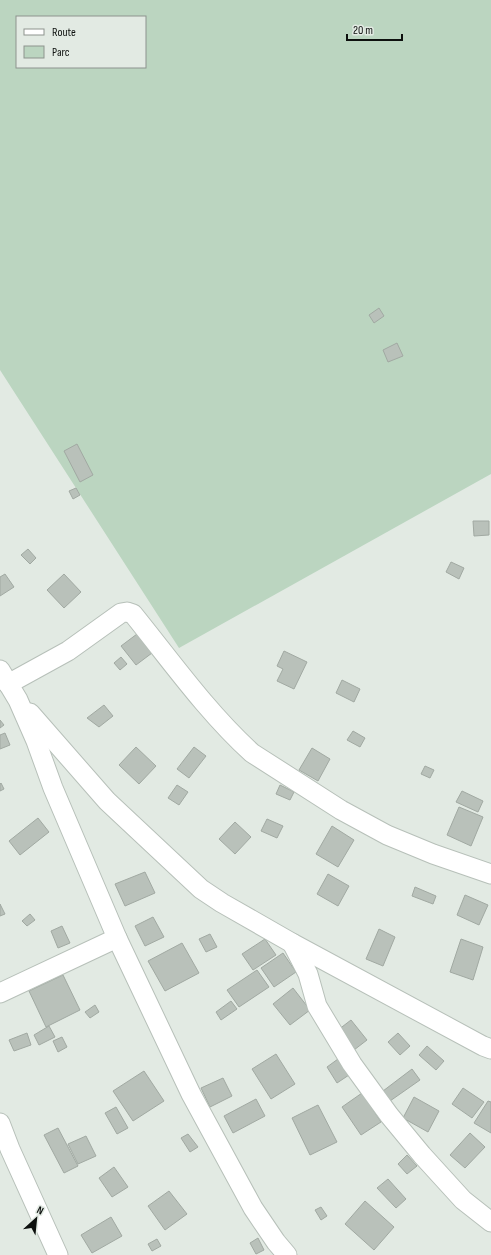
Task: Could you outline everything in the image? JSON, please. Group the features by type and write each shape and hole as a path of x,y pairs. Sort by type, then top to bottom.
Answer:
{"street":[{"path":"287,1255 276,1242 253,1208 191,1094 117,938 52,788 36,741 18,700 4,677 68,651 121,613 127,612 133,614 180,674 214,714 252,753 314,793 387,835 433,854 491,874"},
{"path":"18,700 107,801 201,889 292,943 491,1049"},
{"path":"0,993 117,938"},
{"path":"292,943 308,974 317,1006 352,1064 389,1115 422,1154 463,1200 491,1222"},
{"path":"0,1123 10,1149 58,1255"}],"green space":[{"path":"0,0 491,0 491,474 179,648 0,370"}],"building":[{"path":"379,308 384,316 374,323 369,315"},
{"path":"397,343 403,356 388,362 383,350"},
{"path":"77,444 93,475 80,482 64,451"},
{"path":"76,488 80,495 73,499 69,491"},
{"path":"473,521 489,521 489,535 474,536"},
{"path":"28,549 36,558 30,564 21,555"},
{"path":"451,562 464,568 459,579 446,572"},
{"path":"5,574 14,587 0,596 0,577"},
{"path":"64,574 81,592 64,608 47,590"},
{"path":"137,634 152,653 136,665 121,646"},
{"path":"284,651 307,662 294,689 277,681 283,669 277,666"},
{"path":"121,657 127,664 120,670 114,663"},
{"path":"342,680 360,689 354,702 336,693"},
{"path":"104,705 113,716 99,727 87,718"},
{"path":"0,720 4,725 0,728"},
{"path":"353,731 365,738 360,747 347,740"},
{"path":"5,733 10,745 0,749 0,735"},
{"path":"136,747 156,766 139,784 119,765"},
{"path":"194,747 206,756 189,778 177,769"},
{"path":"312,748 330,759 318,781 299,770"},
{"path":"425,766 434,770 430,778 421,774"},
{"path":"1,783 4,789 0,791 0,784"},
{"path":"177,785 188,792 179,805 168,798"},
{"path":"280,785 294,792 290,800 276,794"},
{"path":"462,791 483,801 478,812 456,802"},
{"path":"459,807 483,817 471,846 447,835"},
{"path":"38,818 49,832 20,855 9,841"},
{"path":"267,819 283,826 277,838 261,831"},
{"path":"235,822 251,837 235,854 219,839"},
{"path":"332,826 354,840 338,867 316,854"},
{"path":"145,872 155,893 125,906 115,884"},
{"path":"328,874 349,886 338,906 317,894"},
{"path":"415,887 436,896 433,904 412,896"},
{"path":"465,895 488,905 479,925 457,915"},
{"path":"0,904 5,914 0,916"},
{"path":"30,914 35,920 27,926 22,921"},
{"path":"153,917 164,937 145,946 135,926"},
{"path":"62,926 70,943 58,948 51,931"},
{"path":"379,929 395,937 383,966 366,959"},
{"path":"210,934 217,947 206,952 199,939"},
{"path":"265,939 276,955 253,970 242,954"},
{"path":"461,939 483,947 473,980 450,972"},
{"path":"182,943 199,973 165,991 148,961"},
{"path":"283,953 296,972 274,987 261,968"},
{"path":"257,970 269,987 239,1007 227,990"},
{"path":"63,975 80,1010 46,1027 29,991"},
{"path":"293,988 310,1010 290,1025 273,1004"},
{"path":"231,1001 237,1009 221,1020 216,1012"},
{"path":"95,1005 99,1012 90,1018 85,1012"},
{"path":"351,1020 367,1040 354,1050 338,1030"},
{"path":"49,1026 55,1037 39,1045 34,1035"},
{"path":"27,1033 31,1045 14,1051 9,1040"},
{"path":"398,1033 410,1046 400,1055 388,1042"},
{"path":"62,1037 67,1047 58,1052 53,1041"},
{"path":"427,1046 444,1061 436,1070 419,1055"},
{"path":"276,1054 295,1084 271,1099 252,1069"},
{"path":"338,1059 349,1075 337,1083 327,1067"},
{"path":"412,1069 420,1080 390,1101 383,1091"},
{"path":"144,1071 164,1101 133,1121 113,1091"},
{"path":"223,1078 232,1096 210,1107 201,1088"},
{"path":"463,1088 484,1102 472,1118 452,1104"},
{"path":"362,1093 381,1122 361,1135 342,1107"},
{"path":"414,1097 439,1111 428,1132 403,1118"},
{"path":"256,1099 265,1116 233,1133 224,1116"},
{"path":"488,1101 491,1102 491,1133 474,1123"},
{"path":"318,1105 337,1142 310,1155 292,1118"},
{"path":"116,1107 128,1128 117,1134 105,1113"},
{"path":"58,1128 78,1166 64,1173 44,1135"},
{"path":"470,1133 485,1147 465,1168 450,1155"},
{"path":"188,1134 198,1147 190,1152 181,1138"},
{"path":"86,1136 96,1156 78,1164 68,1144"},
{"path":"407,1155 417,1166 407,1174 398,1164"},
{"path":"114,1167 128,1187 112,1197 99,1178"},
{"path":"388,1179 406,1199 396,1208 377,1188"},
{"path":"169,1191 187,1214 165,1230 148,1206"},
{"path":"365,1201 394,1227 374,1250 345,1224"},
{"path":"321,1207 327,1216 321,1220 315,1210"},
{"path":"111,1217 122,1236 92,1253 81,1235"},
{"path":"258,1238 264,1250 256,1254 250,1243"},
{"path":"157,1239 161,1246 152,1251 148,1244"}]}
